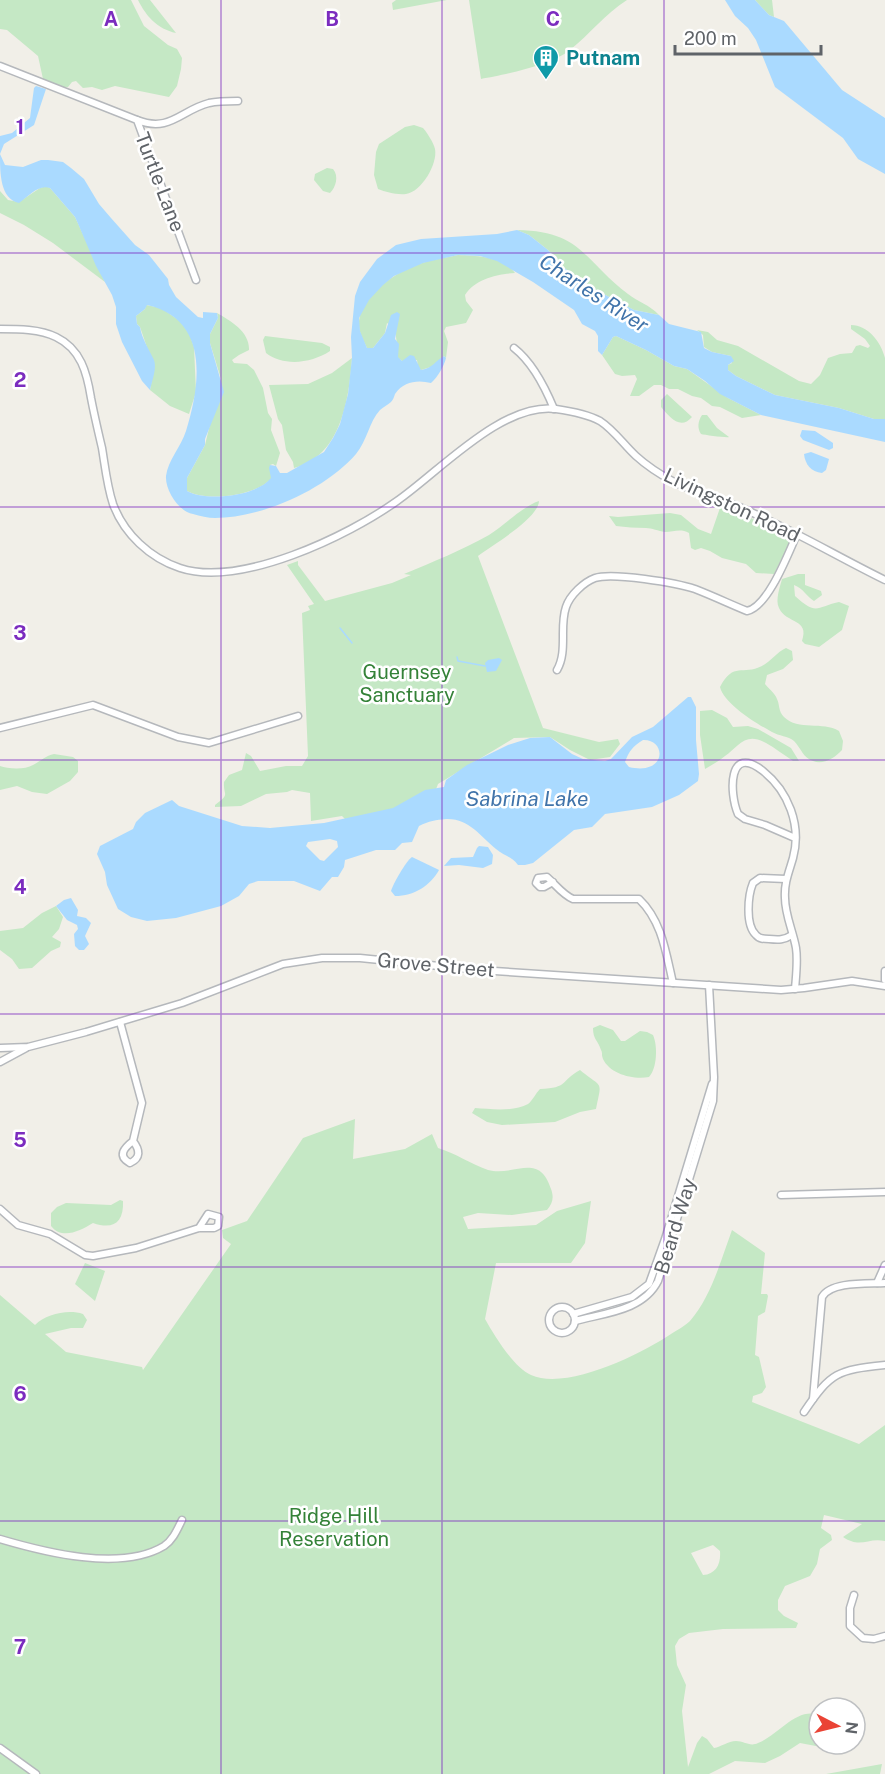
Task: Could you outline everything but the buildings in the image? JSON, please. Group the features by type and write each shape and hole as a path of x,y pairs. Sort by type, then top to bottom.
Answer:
{"street":[{"name":"Turtle Lane","path":"0,66 137,120 196,280"},
{"path":"137,120 157,125 207,104 238,101"},
{"name":"Livingston Road","path":"0,329 46,333 59,338 76,353 88,377 109,488 119,517 128,532 154,555 170,565 196,573 253,568 312,548 396,502 492,427 526,412 543,408 590,416 603,422 636,456 676,483 731,503 885,580"},
{"path":"514,348 522,354 542,384 554,409"},
{"path":"557,670 562,662 566,607 573,595 590,581 606,576 650,579 678,584 747,611 752,610 765,598 797,534"},
{"path":"0,728 93,705 178,737 209,743 298,716"},
{"path":"795,838 762,823 745,819 738,814 732,780 737,766 744,763 754,765 776,782 792,813 795,838 794,852 786,879 784,899 795,944 795,989"},
{"path":"786,879 774,877 756,880 751,887 750,923 755,935 762,939 785,940 795,944"},
{"path":"553,882 567,897 573,899 639,899 649,910 662,934 673,983"},
{"path":"785,940 792,935"},
{"name":"Grove Street","path":"0,1048 28,1047 120,1022 182,1003 280,964 321,958 360,958 468,970 709,985 795,989 852,981 885,986"},
{"path":"884,971 885,980"},
{"name":"Beard Way","path":"574,1317 629,1306 642,1301 654,1289 674,1232 713,1101 714,1077 709,985"},
{"path":"120,1022 142,1103 133,1141"},
{"path":"0,1062 28,1047"},
{"path":"781,1195 885,1192"},
{"path":"0,1209 18,1225 50,1234 85,1255 93,1256 136,1248 199,1228"},
{"path":"877,1283 885,1265"},
{"path":"813,1399 822,1296 825,1291 834,1287 885,1283"},
{"path":"804,1412 831,1378 841,1372 885,1365"},
{"path":"0,1539 70,1555 121,1558 147,1553 164,1546 172,1539 182,1520"},
{"path":"854,1595 850,1608 850,1626 863,1638 874,1639 885,1636"},
{"path":"0,1748 36,1774"}],"green space":[{"path":"0,0 131,0 144,26 168,45 177,49 182,58 177,86 169,97 115,86 102,90 92,87 83,88 76,81 68,87 62,87 43,79 38,56 7,30 0,29"},
{"path":"138,0 150,0 176,33 153,21"},
{"path":"396,0 447,0 393,10 392,3"},
{"path":"469,0 627,0 562,55 527,69 481,79"},
{"path":"755,0 772,0 774,17 769,15"},
{"path":"414,125 423,128 435,149 431,169 423,183 412,192 395,194 378,189 374,175 379,144 405,127"},
{"path":"327,168 333,169 336,175 334,188 330,193 323,191 314,180 315,174"},
{"path":"46,186 75,217 105,282 53,243 0,213 0,191 8,200 19,202"},
{"path":"517,230 539,232 569,242 613,282 659,315 634,310 590,287 563,267 548,250 529,235"},
{"path":"458,255 497,260 510,267 515,273 487,278 469,290 465,295 466,301 473,310 466,323 446,327 444,331 448,342 446,358 444,356 434,366 421,370 417,360 402,361 397,357 396,330 387,323 385,333 373,348 367,348 362,339 359,321 367,301 374,292 382,284 412,267 431,260"},
{"path":"146,305 161,308 183,323 189,333 194,347 196,392 189,414 170,406 150,390 154,368 136,316 145,309"},
{"path":"217,313 239,328 246,338 249,350 232,360 234,363 247,364 254,370 263,388 268,413 272,419 271,430 280,453 276,466 270,465 272,478 265,484 244,493 207,496 187,491 187,478 205,445 221,379 210,343 210,334 218,318"},
{"path":"851,325 868,331 883,352 885,358 885,419 874,419 839,408 775,395 728,370 728,365 732,363 731,356 712,352 704,347 703,335 697,330 708,332 717,340 738,346 799,381 811,384 820,375 828,358 852,353 856,346 868,348 870,346 865,339 851,329"},
{"path":"265,336 322,343 330,347 330,351 307,361 289,362 266,353 263,340"},
{"path":"616,336 674,366 687,369 728,398 761,415 742,418 720,407 712,406 701,398 661,385 654,385 639,396 630,396 637,379 635,375 615,374 602,355 613,337"},
{"path":"352,358 345,408 340,424 322,452 310,462 294,468 286,450 282,425 278,419 269,385 308,384 332,373"},
{"path":"667,394 692,417 688,421 683,423 675,421 661,407 661,400"},
{"path":"702,415 707,415 717,428 729,437 701,434 698,424"},
{"name":"Guernsey Sanctuary","path":"539,501 531,516 478,556 543,728 599,742 618,739 620,744 610,757 590,760 550,737 514,738 438,784 435,792 391,811 346,820 342,816 311,821 310,793 292,790 266,794 241,806 215,807 225,796 224,782 229,775 242,770 246,753 251,756 260,771 286,766 302,766 308,756 302,613 310,610 308,606 314,604 287,565 298,561 298,565 325,601 392,583 411,575 404,574 489,535"},
{"path":"721,505 790,537 790,542 774,574 756,573 746,564 722,558 701,548 695,550 691,548 689,533 680,530 665,532 648,528 616,526 609,516 670,513 681,515 698,529 711,534"},
{"path":"805,574 805,585 821,591 822,595 814,601 794,585 795,596 808,606 817,608 839,602 849,606 842,630 819,647 805,644 802,641 803,628 782,613 778,605 782,579"},
{"path":"786,648 792,651 793,660 783,669 767,675 765,684 776,697 782,715 790,721 839,731 843,741 842,750 829,760 817,762 810,760 792,739 772,732 742,713 728,700 720,687 730,674 762,666"},
{"path":"712,710 727,718 733,727 748,726 758,729 791,748 799,761 793,761 759,740 747,739 705,769 700,735 700,711"},
{"path":"54,754 73,757 78,761 78,772 70,781 47,794 32,792 17,786 0,790 0,766 26,768"},
{"path":"56,906 63,917 59,929 52,937 61,942 60,947 51,951 32,968 19,969 12,959 0,950 0,931 23,928 42,913"},
{"path":"600,1025 613,1030 621,1041 625,1041 640,1031 653,1035 656,1057 654,1069 649,1077 636,1078 623,1075 606,1064 593,1032 593,1028"},
{"path":"580,1070 599,1085 596,1109 580,1112 555,1122 502,1125 487,1122 472,1113 475,1108 522,1107 530,1103 540,1089 556,1087"},
{"name":"Ridge Hill Reservation","path":"355,1119 353,1159 405,1149 432,1134 438,1148 488,1170 507,1171 533,1168 540,1171 546,1178 553,1197 547,1210 512,1215 478,1213 463,1217 468,1229 536,1225 557,1211 591,1201 585,1243 571,1263 496,1263 485,1319 518,1366 531,1375 546,1379 564,1378 603,1368 642,1351 686,1325 710,1290 732,1230 765,1253 761,1294 768,1296 765,1312 758,1316 755,1355 759,1357 766,1387 762,1393 753,1396 752,1402 859,1444 885,1425 885,1541 855,1542 849,1540 843,1537 862,1524 824,1515 821,1528 831,1535 832,1540 820,1549 817,1564 810,1576 785,1586 778,1600 778,1610 798,1623 796,1628 723,1629 689,1633 679,1639 675,1646 677,1665 686,1685 682,1711 688,1767 702,1736 714,1748 733,1741 755,1744 766,1739 795,1718 807,1714 807,1744 800,1743 765,1763 735,1761 709,1774 0,1774 0,1295 35,1325 57,1314 71,1312 83,1314 87,1320 83,1328 71,1328 45,1334 66,1352 142,1367 143,1370 231,1244 223,1238 222,1230 247,1221 303,1138","holes":["713,1545 720,1551 717,1568 703,1575 691,1553"]},
{"path":"120,1200 123,1201 122,1215 112,1225 93,1223 71,1233 60,1233 51,1226 51,1213 66,1203 111,1205"},
{"path":"85,1263 105,1271 95,1301 75,1284"},
{"path":"882,1764 880,1774 826,1774"}],"water":[{"path":"725,0 755,0 769,15 784,21 842,90 885,118 885,174 858,159 843,138 775,87 756,40 748,28 735,16"},
{"path":"36,86 46,89 34,125 4,144 0,154 0,136 12,133 30,118"},
{"name":"Charles River","path":"0,154 5,165 23,167 41,160 63,162 84,179 99,204 135,245 149,255 168,279 176,297 198,317 203,318 203,312 217,313 218,318 210,334 210,343 224,392 205,439 205,445 187,478 187,491 196,494 219,496 244,493 264,484 271,478 270,465 276,466 280,473 287,473 324,452 340,424 348,394 355,296 360,282 377,259 396,245 421,239 497,234 517,230 529,235 548,250 563,267 590,287 634,310 659,315 669,324 701,332 704,348 731,356 734,361 728,365 728,370 736,376 775,395 839,408 874,419 885,419 885,442 761,415 720,394 687,369 674,366 616,336 613,337 602,355 598,351 598,336 595,331 582,324 574,310 497,261 480,256 458,255 423,263 394,276 369,300 359,318 360,331 367,348 373,348 385,333 391,315 397,312 400,314 395,339 399,344 398,357 402,361 410,355 414,356 421,370 444,356 446,358 431,383 412,383 403,386 395,394 391,402 376,415 360,449 343,467 311,490 253,513 215,518 188,512 174,500 166,482 166,476 169,464 186,431 195,393 197,374 191,338 181,324 167,312 147,305 136,316 137,324 155,363 150,390 142,381 122,342 116,324 116,307 112,295 96,266 75,217 50,188 37,189 19,203 13,201 2,184"},
{"path":"802,430 815,431 833,443 833,448 829,450 803,440 800,436"},
{"path":"811,452 829,459 826,470 822,473 815,471 807,464 804,454"},
{"path":"499,658 502,660 496,671 487,672 485,663 488,660"},
{"name":"Sabrina Lake","path":"688,697 691,697 696,707 698,781 679,795 652,807 605,814 592,827 574,830 533,863 525,865 518,865 461,821 439,820 419,826 412,842 402,843 395,850 376,850 345,860 338,877 332,877 320,891 294,881 258,881 249,884 239,896 221,906 176,918 147,921 131,917 118,909 97,854 100,846 133,829 145,813 172,800 179,806 242,826 270,828 324,823 393,808 425,790 444,787 446,780 467,765 508,745 530,738 550,737 572,754 583,759 605,761 611,759 632,737 653,727","holes":["643,740 651,741 659,750 656,762 651,766 641,768 629,767 625,762 628,755","330,839 337,841 338,847 324,861 306,846 308,842"]},
{"path":"479,846 488,847 493,855 492,864 483,868 444,866 451,858 473,857"},
{"path":"412,857 439,870 421,889 402,896 395,896 391,891 392,888"},
{"path":"71,898 78,910 77,916 86,918 91,923 85,936 89,944 84,950 79,950 75,946 74,934 78,929 77,925 67,920 56,906"}],"waterway":[{"path":"340,628 352,643"},
{"path":"457,657 458,661 485,666"}],"place":[{"name":"Putnam","path":"546,81"}]}
